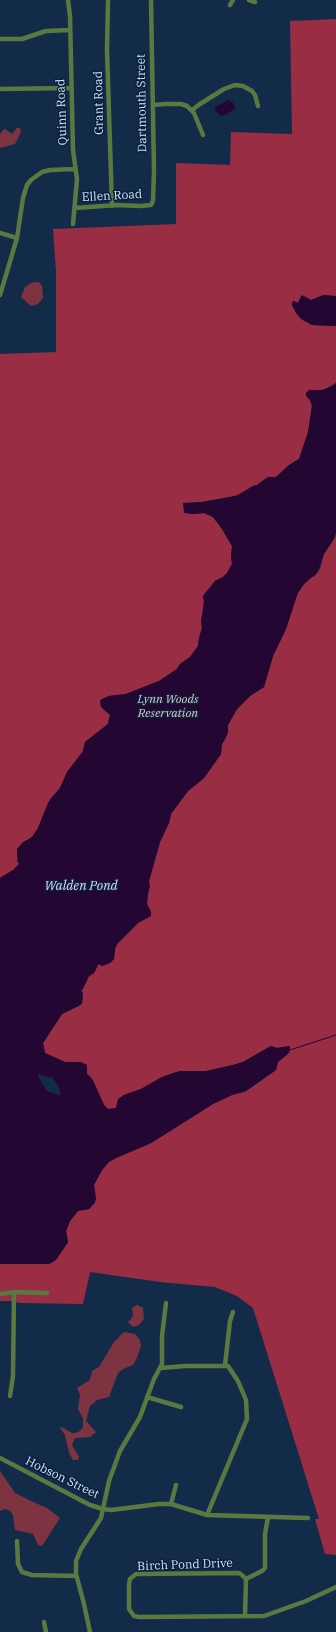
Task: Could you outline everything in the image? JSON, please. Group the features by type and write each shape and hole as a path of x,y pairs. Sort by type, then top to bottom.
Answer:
{"street":[{"name":"Quinn Road","path":"68,0 73,150 77,178 73,224"},
{"name":"Grant Road","path":"108,0 107,50 112,206"},
{"name":"Dartmouth Street","path":"151,0 154,191 151,205"},
{"path":"230,5 233,0"},
{"path":"249,0 255,2"},
{"path":"0,39 25,38 46,31 70,30"},
{"path":"192,110 224,89 239,85 254,93 258,106"},
{"path":"0,90 71,88"},
{"path":"153,105 181,104 192,110 203,135"},
{"path":"0,295 17,238 25,189 31,180 42,172 50,170 76,169"},
{"name":"Ellen Road","path":"75,208 151,205"},
{"path":"0,233 17,238"},
{"path":"10,1396 13,1376 14,1292"},
{"path":"0,1294 14,1292 47,1293"},
{"path":"90,1632 76,1576 76,1562 81,1549 101,1518 109,1481 120,1451 140,1417 155,1376 161,1368 162,1336 166,1303"},
{"path":"225,1365 230,1321 233,1312"},
{"path":"161,1368 225,1365 231,1368 246,1400 247,1419 207,1515"},
{"path":"147,1397 181,1407"},
{"name":"Hobson Street","path":"0,1458 90,1505 103,1509 111,1510 171,1504 207,1515 308,1518"},
{"path":"171,1504 176,1485"},
{"path":"268,1517 265,1534 265,1568 246,1579 246,1616 270,1615 336,1587"},
{"path":"17,1541 18,1564 22,1572 32,1576 76,1576"},
{"name":"Birch Pond Drive","path":"246,1579 239,1573 136,1574 130,1579 129,1584 129,1609 134,1616 139,1617 246,1616"},
{"path":"44,1622 46,1632"}],"shaded area":[{"path":"336,19 336,296 323,295 311,300 301,296 298,303 293,301 292,305 300,317 312,325 336,326 336,383 319,391 309,390 306,393 306,396 310,400 312,406 308,432 299,459 289,465 276,477 268,477 257,485 238,495 202,502 184,503 184,511 193,514 204,513 213,517 232,546 232,564 227,573 215,581 203,596 202,628 198,646 190,657 180,664 177,669 159,681 126,694 109,696 105,698 103,709 110,715 108,724 85,742 80,757 67,772 60,788 50,799 38,828 32,837 22,843 17,861 19,864 13,870 0,878 0,354 56,352 56,272 53,229 176,224 176,163 230,165 231,132 292,134 290,21"},
{"path":"17,128 20,128 21,132 15,144 0,148 0,134 3,130 5,129 12,134"},
{"path":"39,282 42,286 43,298 38,304 31,306 21,297 25,287"},
{"path":"336,532 336,1555 325,1554 315,1519 319,1519 253,1308 237,1296 215,1287 160,1282 90,1272 83,1304 20,1303 13,1301 0,1301 0,1264 49,1264 56,1260 68,1242 66,1231 70,1221 78,1211 89,1209 95,1203 96,1199 94,1185 102,1170 109,1162 151,1143 213,1104 232,1095 245,1092 276,1070 278,1062 289,1052 290,1046 277,1048 271,1046 243,1062 233,1065 206,1071 180,1071 162,1077 141,1089 124,1095 118,1101 116,1108 108,1109 104,1105 90,1076 87,1074 87,1065 81,1062 65,1062 45,1053 43,1043 62,1014 79,1006 83,998 81,991 89,976 94,973 98,965 99,964 102,966 110,963 114,959 117,944 138,923 151,916 151,912 147,904 149,881 160,842 169,823 171,814 188,791 204,778 221,754 222,744 228,731 228,725 237,709 250,696 264,687 273,656 286,629 297,595 304,584 310,578 315,576 320,569 324,554 334,539"},
{"path":"137,1305 143,1308 144,1319 139,1325 133,1327 128,1322 133,1316 132,1308"},
{"path":"124,1332 135,1334 140,1340 141,1346 136,1360 133,1365 118,1373 109,1397 97,1400 90,1406 86,1421 96,1432 90,1437 75,1438 72,1445 79,1457 78,1460 73,1460 69,1453 65,1435 60,1428 62,1427 72,1433 75,1433 80,1431 83,1427 83,1418 78,1409 80,1395 77,1388 90,1380 92,1371 99,1367 114,1342"},
{"path":"0,1471 15,1493 47,1508 60,1518 42,1546 38,1545 33,1534 15,1530 13,1515 10,1511 5,1509 0,1511"}],"water":[{"path":"228,100 233,103 236,108 222,116 215,111 215,107"},
{"path":"302,295 311,300 324,295 336,296 336,326 312,325 301,319 292,305 293,301 298,303"},
{"name":"Walden Pond","path":"336,383 335,537 324,554 317,573 304,584 298,592 286,629 273,656 264,687 250,696 237,709 228,725 228,733 222,744 221,754 204,778 188,791 171,814 169,823 160,842 149,881 150,886 147,904 151,912 151,916 138,923 117,944 114,959 110,963 102,966 99,964 98,965 94,973 89,976 83,989 81,990 83,993 82,1004 62,1014 43,1043 45,1053 65,1062 81,1062 87,1065 87,1074 93,1080 104,1105 108,1109 116,1108 118,1099 124,1095 141,1089 162,1077 173,1073 180,1071 206,1071 233,1065 243,1062 271,1046 277,1048 290,1046 290,1050 288,1054 278,1062 276,1070 247,1090 213,1104 151,1143 109,1162 102,1170 94,1185 96,1199 94,1203 89,1209 78,1211 70,1221 66,1231 68,1242 56,1260 49,1264 0,1264 0,878 13,870 19,864 17,849 22,843 32,837 38,828 48,803 60,788 67,772 83,751 85,742 108,724 110,715 101,707 100,700 109,696 126,694 159,681 177,669 180,664 190,657 198,646 202,628 203,596 215,581 227,573 232,564 232,546 213,517 204,513 184,513 183,503 202,502 238,495 257,485 268,477 276,477 289,465 299,459 308,432 312,406 310,400 306,396 306,393 309,390 322,390 331,387","holes":["38,1073 43,1076 53,1078 61,1094 58,1095 47,1091 40,1080"]}],"waterway":[{"path":"290,1050 336,1035"}],"park label":[{"name":"Lynn Woods Reservation","path":"168,707"}]}
